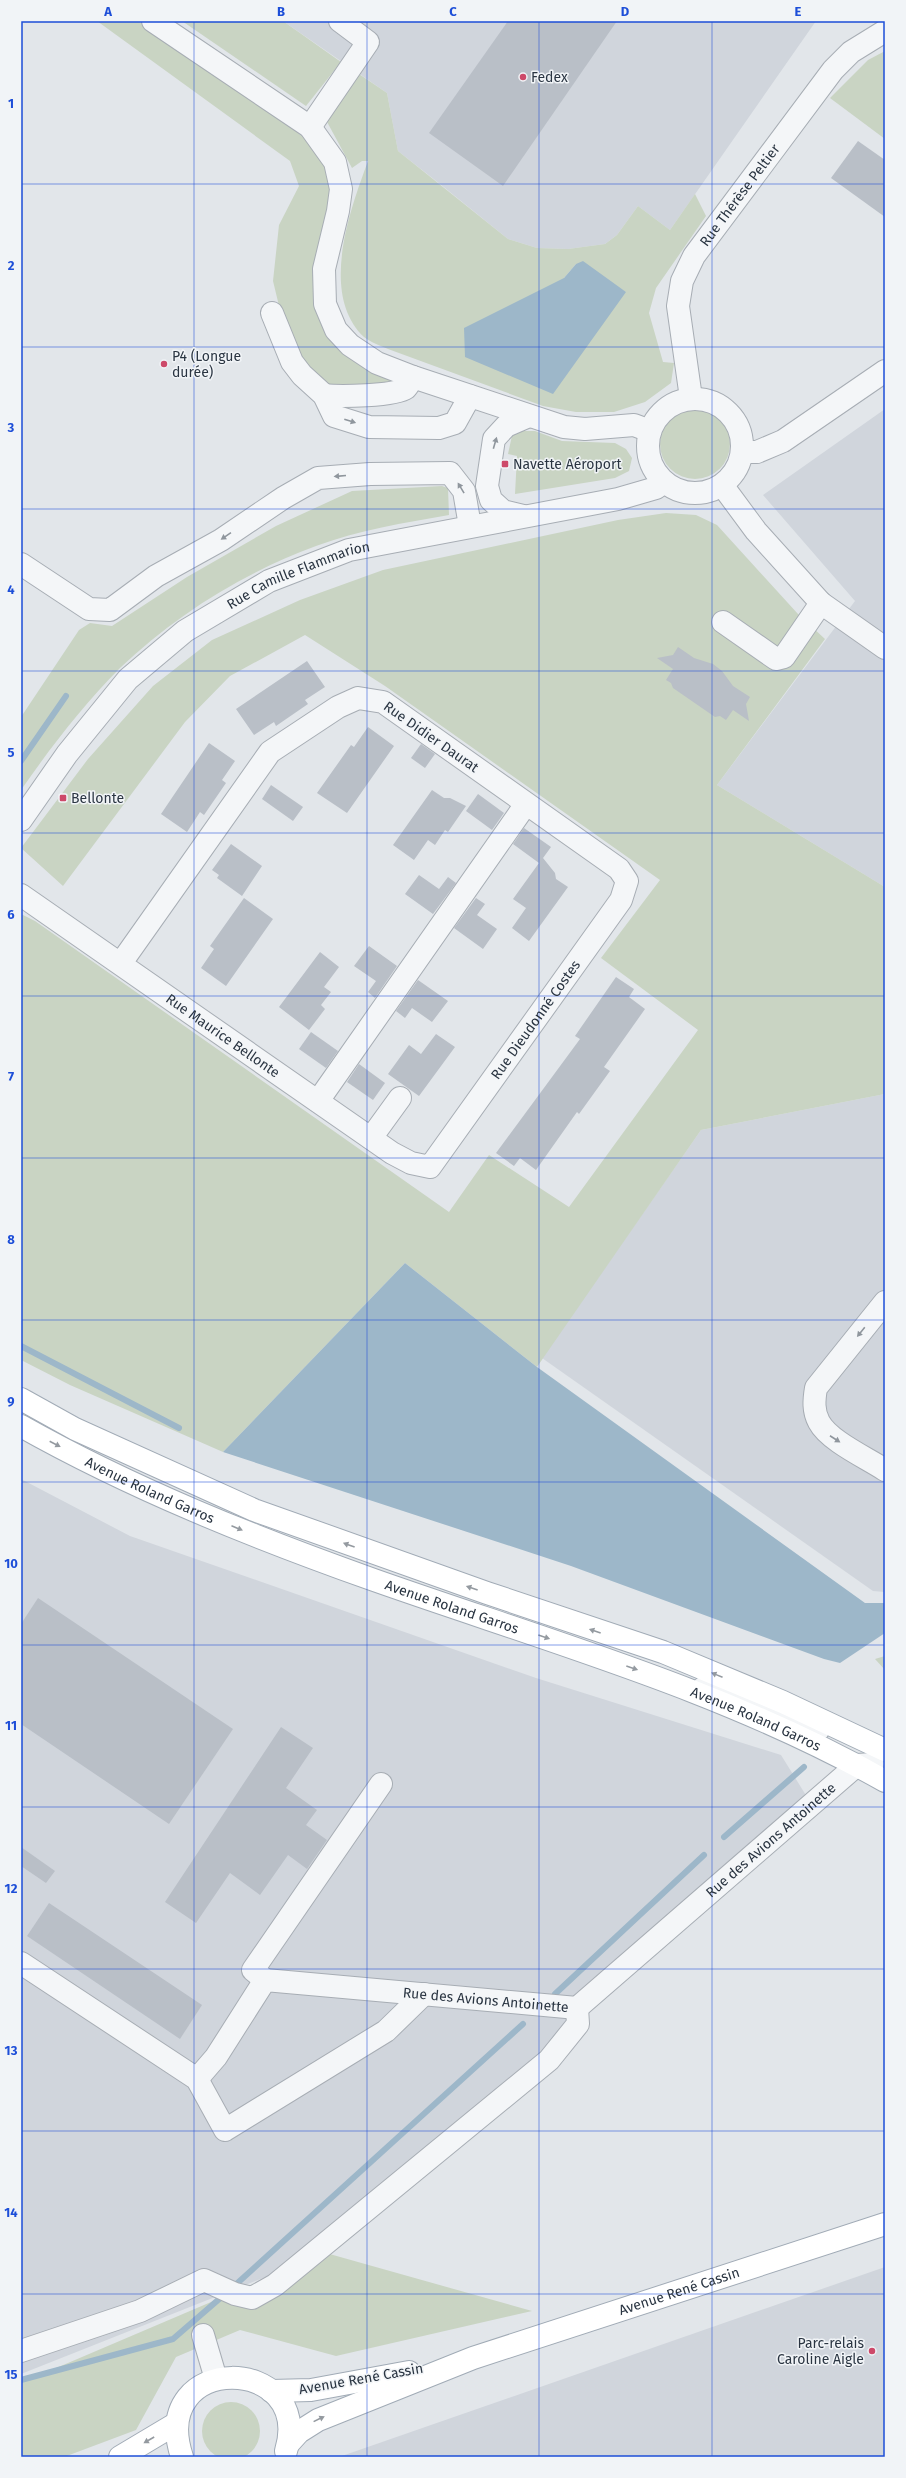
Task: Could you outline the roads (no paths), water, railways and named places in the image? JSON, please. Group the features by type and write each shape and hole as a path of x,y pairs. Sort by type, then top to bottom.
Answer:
{"main road":[{"name":"Avenue Roland Garros","path":"21,1399 75,1429 254,1510 509,1601 663,1652 790,1705 883,1747"},
{"name":"Avenue Roland Garros","path":"21,1426 138,1485 259,1537 374,1580 652,1674 736,1708 857,1765 885,1781"},
{"name":"Avenue René Cassin","path":"286,2450 299,2432 318,2420 473,2358 885,2224"},
{"name":"Avenue René Cassin","path":"271,2391 311,2390 473,2358"},
{"path":"182,2457 177,2442 177,2423 182,2408 190,2395 202,2385 216,2379 231,2376 259,2382 271,2391 283,2406 287,2418 286,2450"},
{"path":"120,2457 177,2423"}],"street":[{"path":"153,21 310,127 336,162 340,189 338,211 324,269 325,304 336,330 350,345 377,363 413,377 564,427 585,429 634,425 650,431"},
{"path":"310,127 368,42 340,21"},
{"name":"Rue Thérèse Peltier","path":"691,398 678,306 682,281 694,256 833,70 851,52 885,31"},
{"path":"272,313 292,362 302,375 324,395 334,416 369,427 439,428 455,423 470,396"},
{"path":"742,452 757,452 783,441 885,371"},
{"path":"324,395 341,398 395,392 407,387 413,377"},
{"path":"691,398 706,399 719,404 730,413 738,424 742,438 742,452 739,465 722,485 708,491 692,493 678,490 664,482 655,472 650,459 648,445 650,431 656,419 666,408 678,401 691,398"},
{"path":"523,516 503,511 491,500 487,486 494,439 506,426 529,416"},
{"path":"21,564 89,609 110,610 156,576 221,540 284,498 318,478 370,474 450,473 464,491 470,526"},
{"name":"Rue Camille Flammarion","path":"21,820 67,754 128,679 185,631 269,582 349,550 618,499 656,488 664,482"},
{"path":"722,485 756,531 821,603 885,648"},
{"path":"723,622 776,659 784,657 821,603"},
{"name":"Rue Didier Daurat","path":"120,963 270,752 338,707 358,698 383,702 619,869"},
{"path":"318,1101 526,804"},
{"name":"Rue Dieudonné Costes","path":"430,1167 621,900 627,881 619,869"},
{"name":"Rue Maurice Bellonte","path":"21,895 370,1138 411,1163 430,1167"},
{"path":"370,1138 400,1098"},
{"path":"885,1302 816,1388 814,1404 819,1422 830,1435 885,1470"},
{"path":"652,1674 741,1698 862,1747 883,1747"},
{"path":"857,1765 871,1763 885,1770"},
{"name":"Rue des Avions Antoinette","path":"265,1980 577,2008 857,1765"},
{"path":"197,2079 216,2057 265,1980 253,1970 381,1784"},
{"path":"21,1963 197,2079 225,2130 386,2031 424,1994"},
{"path":"21,2351 140,2311 204,2280 234,2294 252,2298 275,2285 549,2060 578,2024 577,2008"},
{"path":"203,2335 216,2379"}],"water":[{"path":"583,261 626,292 553,394 465,357 464,328 564,278 576,264"},
{"path":"405,1263 537,1367 865,1603 885,1603 885,1633 840,1663 824,1659 571,1566 223,1452"}],"waterway":[{"path":"21,761 66,696"},
{"path":"21,1346 179,1428"},
{"path":"724,1837 804,1767"},
{"path":"555,1994 704,1855"},
{"path":"232,2288 523,2024"},
{"path":"21,2380 173,2339 225,2294"}],"place":[{"name":"Fedex","path":"523,77"},
{"name":"P4 (Longue durée)","path":"164,364"},
{"name":"Navette Aéroport","path":"505,464"},
{"name":"Bellonte","path":"63,798"},
{"name":"Parc-relais Caroline Aigle","path":"872,2351"}]}
